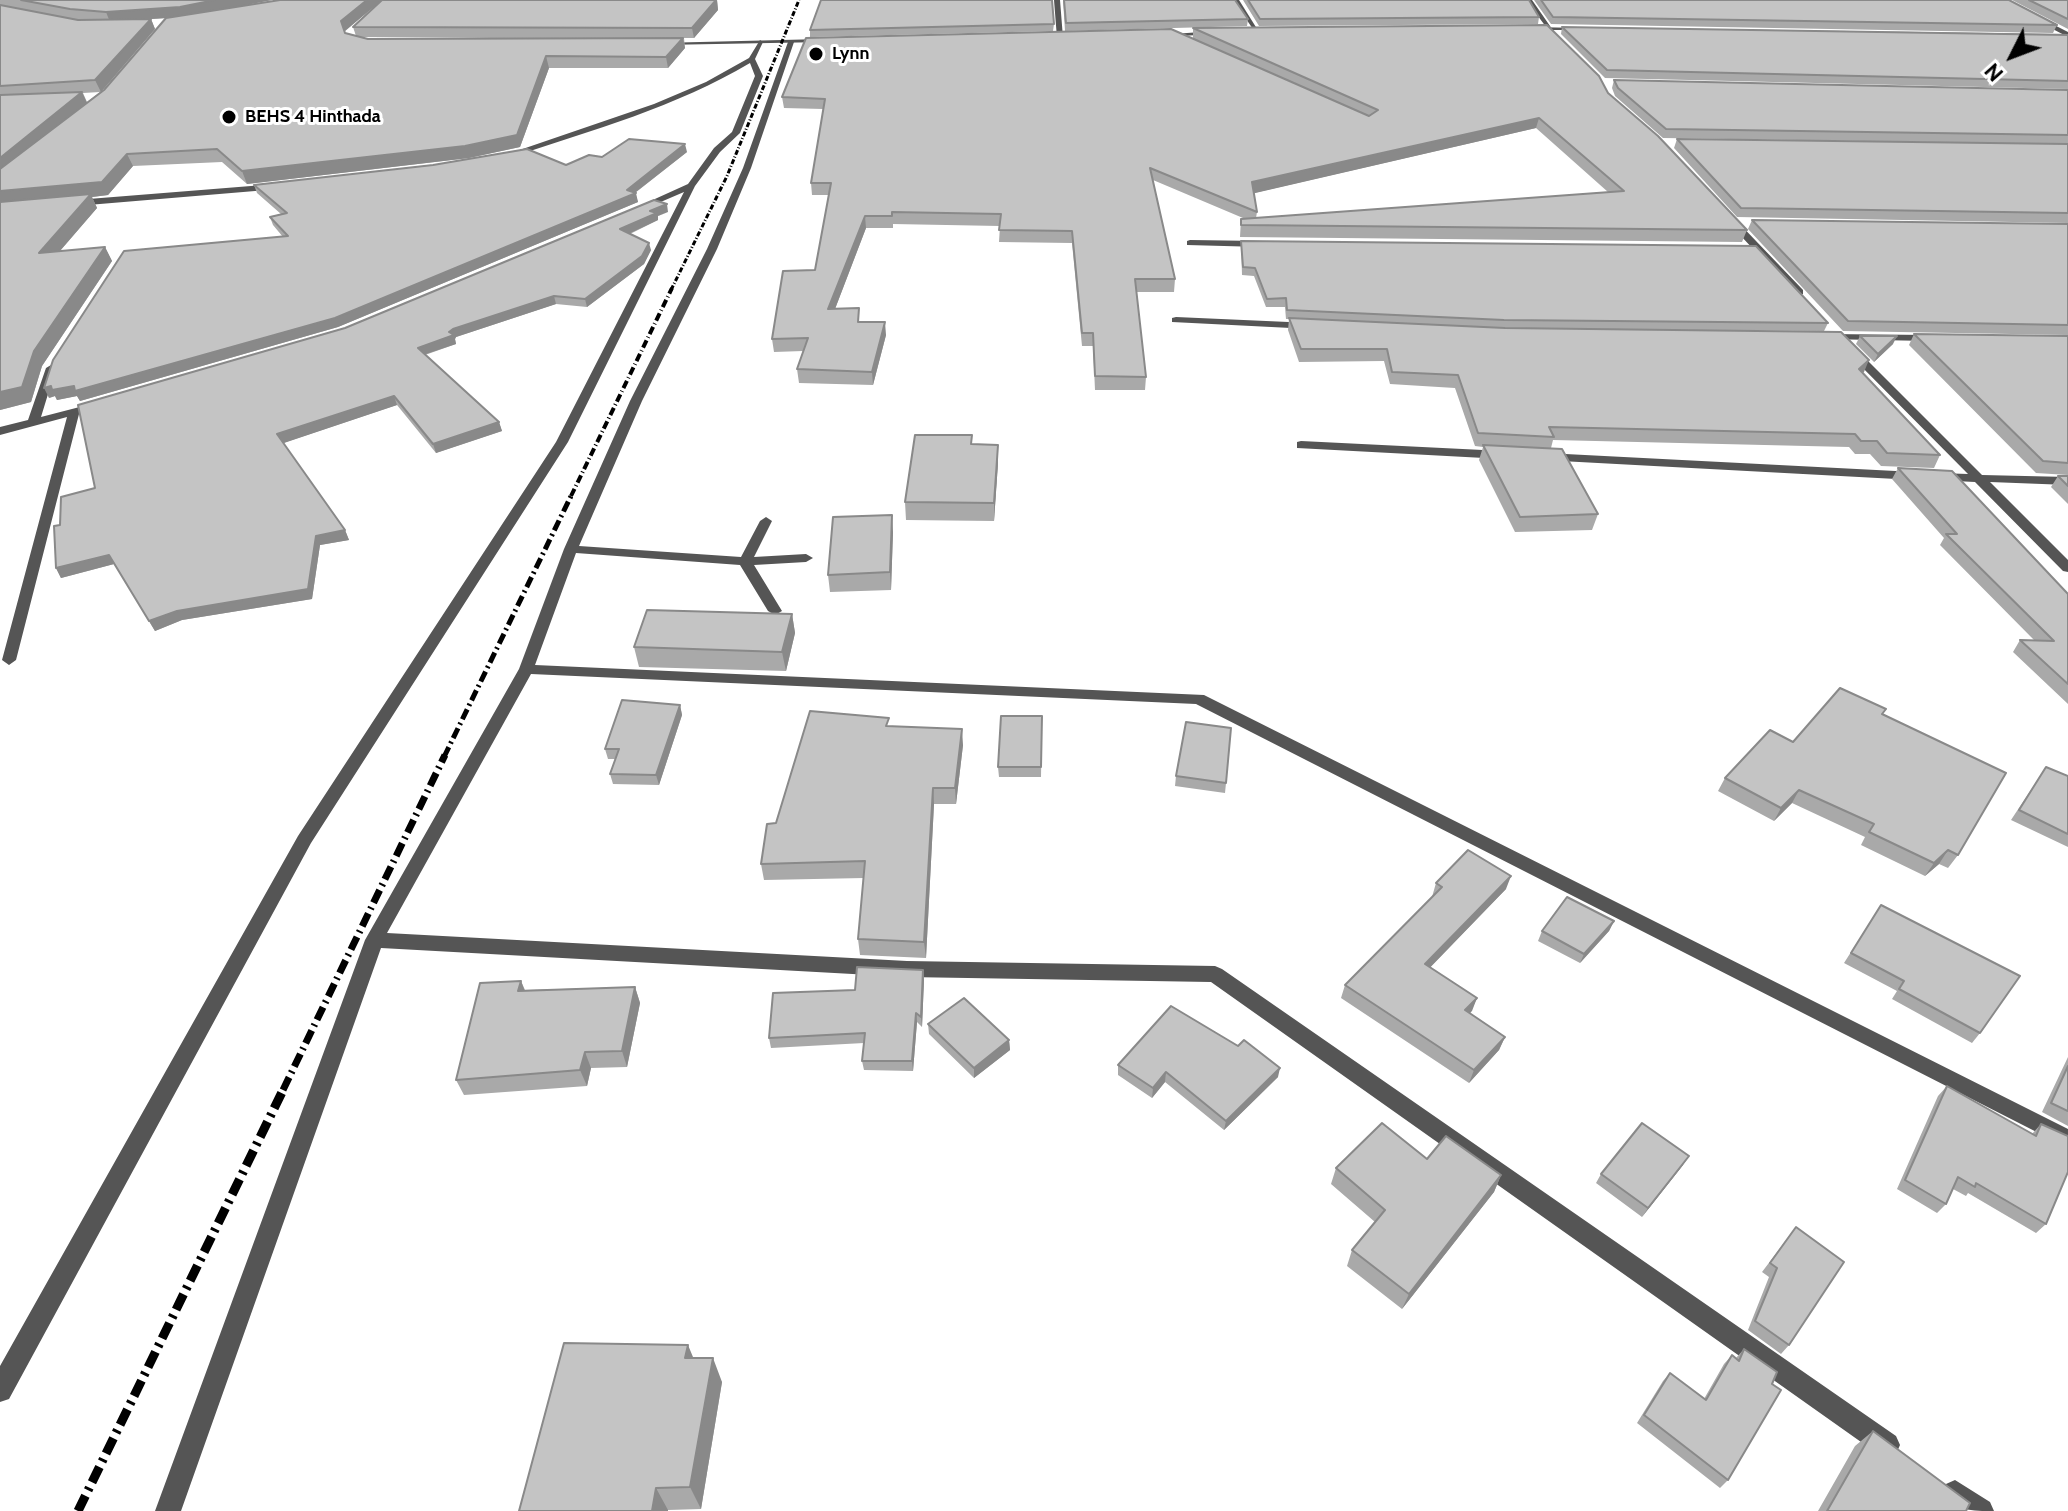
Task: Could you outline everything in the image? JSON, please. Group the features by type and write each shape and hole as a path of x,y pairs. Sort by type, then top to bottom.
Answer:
{"street":[{"path":"1057,0 1060,38"},
{"path":"1236,0 1257,31"},
{"path":"1529,0 1547,29 1569,51"},
{"path":"2000,0 2068,36"},
{"path":"1517,30 1595,30"},
{"path":"1243,32 1272,31"},
{"path":"1159,35 1229,32"},
{"path":"1173,34 1201,47"},
{"path":"2052,37 2068,36"},
{"path":"1044,38 1074,38"},
{"path":"651,43 838,41"},
{"path":"494,158 532,150 613,123 709,84 752,59 760,42"},
{"path":"168,1511 374,940 526,669 571,549 636,401 712,249 747,168 785,42"},
{"path":"0,1390 304,840 562,442 691,186 717,150 736,133 759,76 752,59"},
{"path":"60,205 280,186"},
{"path":"622,216 691,186"},
{"path":"1723,212 1809,304"},
{"path":"1734,223 1750,224"},
{"path":"1190,243 1269,244"},
{"path":"1743,248 1759,248"},
{"path":"1176,320 1331,327"},
{"path":"1829,326 2068,568"},
{"path":"1808,337 1946,338"},
{"path":"33,424 50,368 58,356"},
{"path":"0,431 104,403"},
{"path":"9,660 74,412"},
{"path":"1301,445 1522,456"},
{"path":"1538,457 2068,481"},
{"path":"745,561 766,521"},
{"path":"571,549 745,561 806,558"},
{"path":"745,561 775,611"},
{"path":"526,669 1199,699 2068,1139"},
{"path":"374,940 907,969 1215,974 1903,1456"},
{"path":"1942,1484 1981,1511"}],"building":[{"path":"21,0 215,0 180,7 106,12"},
{"path":"280,0 367,0 341,21 345,33 368,39 683,38 666,57 546,56 517,135 465,146 242,171 217,149 127,154 102,182 0,191 0,169 104,90 166,18"},
{"path":"382,0 716,0 692,28 353,27"},
{"path":"821,0 1052,0 1054,24 810,30"},
{"path":"1064,0 1235,0 1248,19 1066,23"},
{"path":"1248,0 1529,0 1539,17 1260,19"},
{"path":"1541,0 2009,0 2057,25 1553,17"},
{"path":"2029,0 2068,0 2068,19"},
{"path":"0,5 78,20 151,19 95,80 0,86"},
{"path":"1547,25 1599,76 1608,93 1658,136 1747,230 1241,225 1241,219 1624,191 1539,118 1252,182 1257,212 1150,168 1175,279 1135,279 1146,377 1095,376 1093,333 1082,333 1072,231 999,230 1001,214 892,212 892,216 865,216 828,309 859,308 858,322 885,322 872,372 797,369 808,338 772,339 783,271 815,270 831,183 811,183 825,99 782,97 806,38 1171,29 1369,116 1378,110 1193,28"},
{"path":"1562,27 2068,35 2068,81 1607,70"},
{"path":"1614,80 2068,90 2068,135 1666,129 1618,88"},
{"path":"82,92 0,158 0,95"},
{"path":"629,139 685,144 627,190 636,193 335,318 75,391 74,386 52,390 51,386 44,388 53,360 124,251 288,236 270,217 287,213 254,185 433,165 527,149 566,165 589,155 602,157"},
{"path":"1677,139 2068,144 2068,213 1741,208"},
{"path":"91,194 39,253 105,247 34,351 22,387 0,392 0,202"},
{"path":"654,200 667,204 650,211 657,213 620,229 649,243 642,256 585,299 554,296 453,329 449,332 454,335 418,348 499,422 433,444 394,396 277,434 345,530 316,536 308,589 177,611 149,621 109,555 56,568 54,526 60,525 61,497 95,488 78,405 345,328"},
{"path":"1752,220 2068,224 2068,325 1848,321"},
{"path":"1241,241 1756,246 1828,323 1504,320 1287,310 1286,298 1267,299 1255,268 1243,267"},
{"path":"1289,318 1505,328 1841,332 1869,360 1859,369 1940,455 1887,453 1877,441 1861,441 1855,434 1549,427 1554,437 1478,433 1458,375 1392,372 1387,349 1301,349"},
{"path":"1914,334 2068,336 2068,463 2043,461"},
{"path":"1860,336 1897,336 1878,354"},
{"path":"915,435 972,435 971,444 998,445 994,503 905,502"},
{"path":"1483,445 1562,449 1598,514 1520,517"},
{"path":"1898,468 1952,471 2068,594 2068,684 2020,640 2054,641 1946,534 1957,534"},
{"path":"2058,476 2068,476 2068,486"},
{"path":"892,515 890,572 828,575 833,517"},
{"path":"647,610 792,614 782,652 634,647"},
{"path":"1840,688 1886,709 1882,714 2006,773 1958,855 1948,850 1934,863 1869,832 1874,824 1799,790 1781,808 1725,778 1770,730 1793,742"},
{"path":"622,700 680,705 656,775 610,774 619,749 605,749"},
{"path":"810,711 889,718 886,726 962,729 955,788 933,788 924,942 858,939 865,861 761,864 767,824 776,823"},
{"path":"1001,716 1042,716 1041,767 998,767"},
{"path":"1186,722 1231,728 1226,783 1176,776"},
{"path":"2046,767 2068,776 2068,834 2019,810"},
{"path":"1468,850 1511,876 1425,964 1477,998 1465,1010 1505,1037 1474,1070 1345,985 1442,887 1436,883"},
{"path":"1567,897 1614,921 1584,954 1542,931"},
{"path":"1881,905 2020,976 1980,1033 1899,989 1904,981 1851,953"},
{"path":"857,967 923,970 921,1017 916,1013 912,1061 862,1061 865,1033 769,1038 773,993 855,990"},
{"path":"521,981 518,991 635,987 622,1051 585,1052 580,1070 456,1080 480,983"},
{"path":"964,998 1009,1040 974,1068 928,1024"},
{"path":"1171,1006 1238,1046 1244,1040 1280,1068 1226,1121 1166,1072 1153,1088 1118,1065"},
{"path":"2068,1066 2068,1111 2051,1103"},
{"path":"1947,1086 2036,1136 2041,1124 2068,1136 2068,1172 2046,1224 1976,1183 1975,1187 1958,1177 1946,1204 1905,1180"},
{"path":"1382,1123 1427,1159 1446,1136 1501,1175 1409,1294 1352,1250 1385,1210 1336,1168"},
{"path":"1642,1123 1689,1156 1648,1208 1601,1174"},
{"path":"1796,1227 1844,1262 1789,1345 1755,1321 1777,1268 1770,1263"},
{"path":"564,1343 688,1345 685,1358 713,1358 690,1487 656,1488 652,1511 519,1511"},
{"path":"1744,1349 1777,1372 1772,1384 1781,1390 1728,1480 1644,1415 1670,1373 1706,1400 1732,1355 1739,1361"},
{"path":"1873,1431 1970,1503 1966,1511 1827,1511"}],"railway":[{"path":"671,290 727,176 799,0"},
{"path":"571,496 672,288"},
{"path":"444,757 572,494"},
{"path":"283,1090 445,755"},
{"path":"78,1511 284,1088"}],"place":[{"name":"Lynn","path":"816,54"},
{"name":"BEHS 4 Hinthada","path":"229,117"}]}
